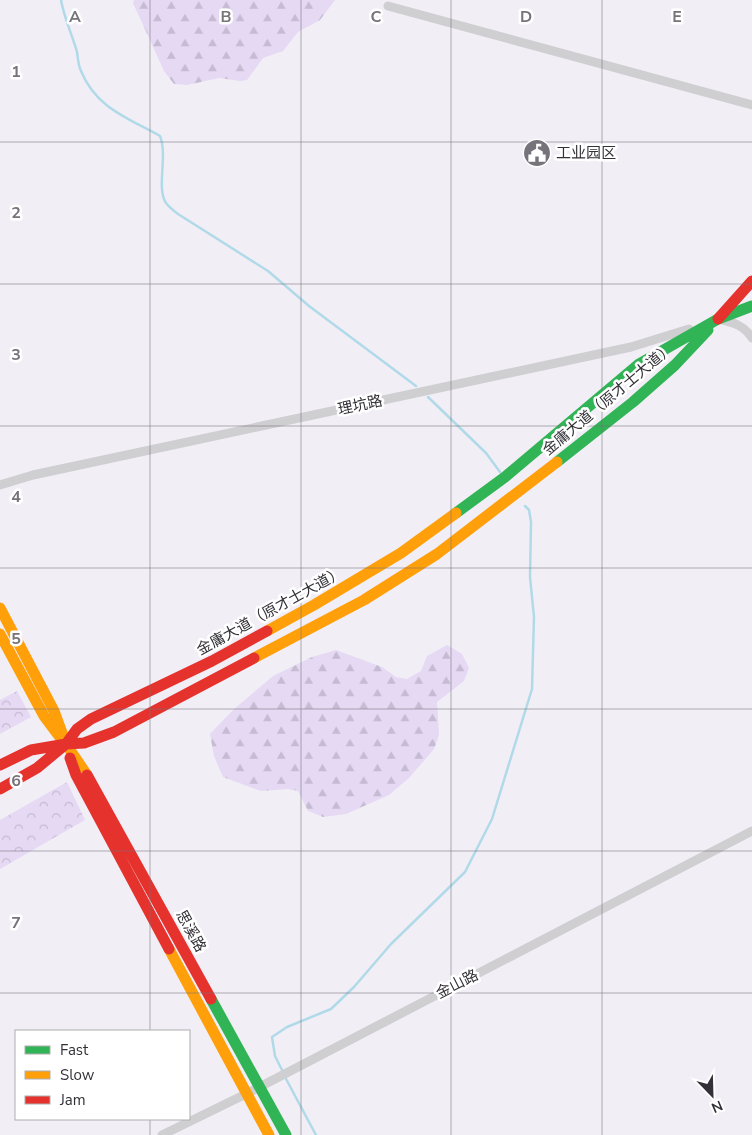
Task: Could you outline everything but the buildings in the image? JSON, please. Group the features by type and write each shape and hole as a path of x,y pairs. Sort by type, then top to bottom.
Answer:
{"main road":[{"path":"718,319 752,281"},
{"path":"718,319 752,296"},
{"path":"718,319 752,306"},
{"name":"金庸大道（原才士大道）","path":"0,789 38,768 66,744 77,729 98,715 212,661 314,605 401,553 507,475 640,364 718,319"},
{"name":"金庸大道（原才士大道）","path":"0,764 28,750 41,746 84,743 114,732 364,600 437,554 633,402 674,365 718,319"},
{"path":"507,475 519,490"},
{"name":"思溪路","path":"0,608 54,711 76,775 269,1135"},
{"name":"思溪路","path":"0,634 44,716 85,771 286,1135"}],"street":[{"path":"388,6 752,105"},
{"path":"718,319 739,324 747,330 752,338"},
{"name":"理坑路","path":"0,485 33,475 631,348 669,337 718,319"},
{"name":"金山路","path":"162,1135 248,1093 752,831"}],"green space":[{"path":"134,0 335,0 320,20 298,32 283,51 263,58 247,80 219,78 187,85 174,84 164,71 133,3"},
{"path":"447,645 462,654 469,668 464,681 437,702 439,735 434,749 409,778 389,795 346,814 323,817 308,811 298,791 288,789 261,791 223,777 214,756 210,734 234,709 273,676 312,657 336,650 382,667 396,677 407,679 421,671 427,656"},
{"path":"17,691 31,717 0,734 0,700"},
{"path":"67,782 85,820 0,869 0,820"}],"waterway":[{"path":"61,0 77,52 79,66 87,84 114,111 160,136 163,153 162,189 166,203 178,214 268,271 309,306 416,386"},
{"path":"428,397 486,453 500,472"},
{"path":"283,1072 275,1056 272,1037 287,1027 331,1009 354,987 391,944 465,872 492,819 532,689 534,617 530,577 531,522 529,510 525,506"},
{"path":"285,1077 316,1135"}],"traffic: fast":[{"path":"456,513 505,477 639,364 718,319 752,306"},
{"path":"557,462 633,402 675,365 708,330"},
{"path":"211,999 286,1135"}],"traffic: slow":[{"path":"254,658 364,600 437,554 557,462"},
{"path":"267,631 401,553 456,513"},
{"path":"0,608 54,711 66,744 87,775"},
{"path":"0,634 44,716 59,736"},
{"path":"169,949 269,1135"}],"traffic: jam":[{"path":"718,319 752,281"},
{"path":"0,765 31,750 66,744 77,729 91,719 212,661 267,631"},
{"path":"0,789 37,768 66,744 84,743 114,732 254,658"},
{"path":"70,758 76,775 169,949"},
{"path":"87,775 211,999"}],"place":[{"name":"工业园区","path":"537,153"}]}
